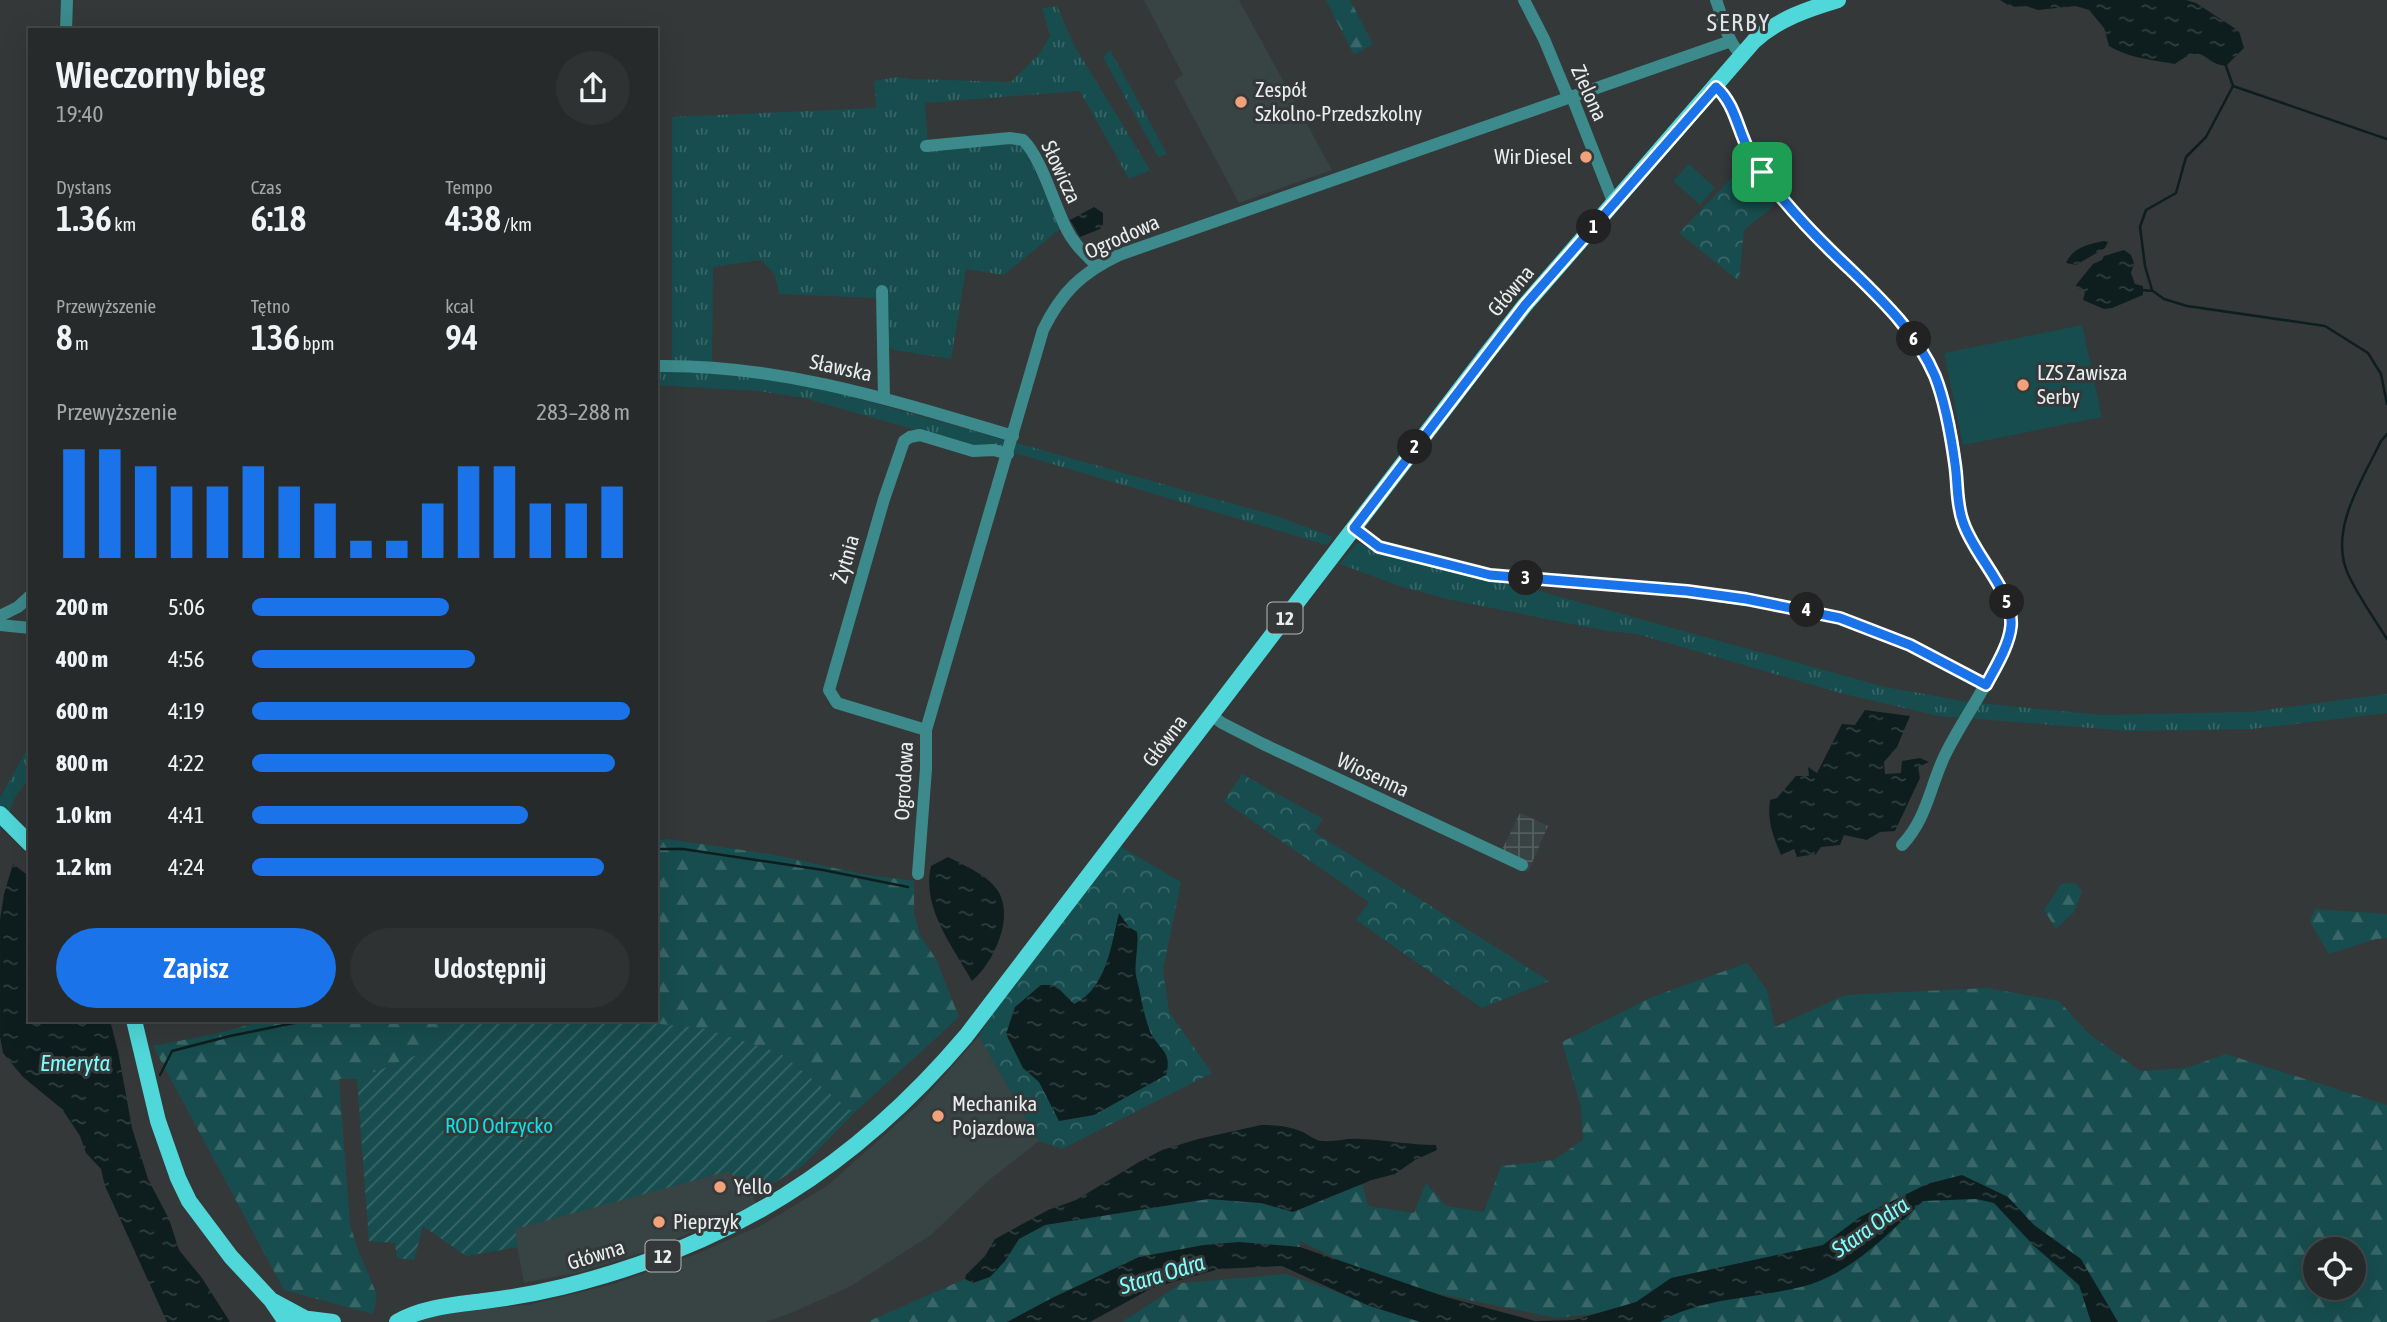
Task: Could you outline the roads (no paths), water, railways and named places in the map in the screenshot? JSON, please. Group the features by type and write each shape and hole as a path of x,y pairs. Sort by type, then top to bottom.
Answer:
{"main road":[{"name":"Główna","path":"397,1322 430,1309 561,1287 648,1261 723,1231 755,1214 838,1160 893,1115 966,1036 1525,305 1758,38 1783,20 1838,0"},
{"path":"0,814 28,842"},
{"path":"135,1024 158,1121 184,1189 195,1210 231,1258 271,1300 286,1322"},
{"path":"271,1300 311,1321 333,1322"}],"street":[{"path":"66,28 67,0"},
{"name":"Zielona","path":"1524,0 1574,102 1614,204"},
{"path":"1716,0 1731,41 1742,55"},
{"name":"Ogrodowa","path":"918,874 926,769 926,730 1043,330 1052,310 1078,281 1097,266 1119,255 1731,41"},
{"path":"1716,87 1729,101 1747,148 1782,199 1896,315 1919,347 1935,377 1947,415 1961,518 1974,549 2004,592 2011,617 2011,629 2006,644 1986,685 1944,757 1919,822 1902,845"},
{"name":"Słowicza","path":"926,145 1010,138 1023,140 1029,146 1066,230 1097,266"},
{"path":"882,291 884,398"},
{"name":"Sławska","path":"658,366 712,366 751,370 843,387 1013,436"},
{"name":"Żytnia","path":"926,730 837,703 830,690 884,499 900,448 910,437 920,435 973,451 994,450 1008,454"},
{"path":"1354,528 1379,547 1490,575 1687,591 1758,601 1840,618 1910,645 1986,685"},
{"path":"0,616 18,607 28,598"},
{"path":"0,625 28,628"},
{"name":"Wiosenna","path":"1211,715 1275,750 1522,865"}],"water":[{"path":"2000,0 2186,0 2196,3 2239,31 2244,48 2226,66 2198,54 2185,57 2175,64 2149,60 2109,46 2104,28 2089,10 2076,6 2038,10 2026,6 2011,7"},
{"path":"1094,207 1103,213 1103,224 1100,229 1080,237 1070,220"},
{"path":"2108,242 2105,248 2076,265 2066,263 2077,250"},
{"path":"2124,250 2131,255 2134,263 2131,273 2135,284 2143,286 2143,295 2104,309 2083,300 2085,292 2076,285 2093,264 2104,256"},
{"path":"1865,710 1910,716 1897,747 1884,762 1885,774 1901,773 1902,761 1920,758 1929,762 1918,767 1920,778 1895,831 1880,832 1867,840 1844,835 1840,845 1821,847 1816,854 1797,857 1794,849 1781,855 1771,828 1770,800 1777,798 1796,776 1809,776 1808,767 1817,773 1842,724 1855,725"},
{"path":"948,857 989,880 1003,902 1003,927 994,952 972,981 941,926 931,896 931,866"},
{"name":"Emeryta","path":"13,864 28,875 28,1022 111,1022 132,1128 148,1179 169,1219 179,1250 202,1278 230,1322 167,1322 105,1186 101,1169 86,1153 80,1136 62,1109 23,1077 3,1053 0,1037 0,920"},
{"path":"1119,913 1129,927 1137,932 1136,976 1150,1031 1168,1060 1166,1075 1094,1115 1059,1121 1039,1082 1023,1068 1006,1034 1015,1007 1041,985 1055,985 1074,1004 1094,988 1110,952"},
{"path":"1261,1125 1293,1128 1320,1141 1355,1139 1436,1145 1437,1150 1415,1160 1395,1174 1372,1180 1293,1212 1261,1203 1208,1199 1045,1225 1019,1239 1005,1261 990,1277 973,1283 965,1279 985,1256 995,1239 1048,1210 1076,1200 1162,1150"},
{"name":"Stara Odra","path":"1962,1175 2008,1197 2034,1225 2081,1259 2118,1322 2091,1322 2079,1285 2034,1246 1994,1203 1976,1199 1923,1201 1867,1252 1819,1281 1784,1291 1710,1303 1675,1314 1660,1322 1420,1322 1367,1305 1282,1266 1219,1269 1152,1288 1090,1322 1007,1322 1139,1257 1204,1245 1239,1242 1300,1247 1446,1297 1535,1321 1574,1320 1636,1302 1671,1278 1823,1245 1860,1217 1927,1184"}],"waterway":[{"path":"2152,290 2145,266 2140,227 2146,210 2176,193 2186,157 2206,137 2233,86 2226,66"},
{"path":"2233,86 2387,139"},
{"path":"2142,290 2153,291 2164,299 2187,306 2325,326 2368,353 2381,374 2387,404"},
{"path":"2387,434 2357,488 2342,540 2348,574 2387,639"},
{"path":"658,849 683,849 823,870 908,887"},
{"path":"160,1075 172,1051 299,1022"}],"place":[{"name":"Zespół Szkolno-Przedszkolny","path":"1241,102"},
{"name":"Wir Diesel","path":"1586,157"},
{"name":"LZS Zawisza Serby","path":"2023,385"},
{"name":"Mechanika Pojazdowa","path":"938,1116"},
{"name":"Yello","path":"720,1187"},
{"name":"Pieprzyk","path":"659,1222"}],"district":[{"name":"SERBY","path":"1739,23"}],"park label":[{"name":"ROD Odrzycko","path":"499,1126"}]}
